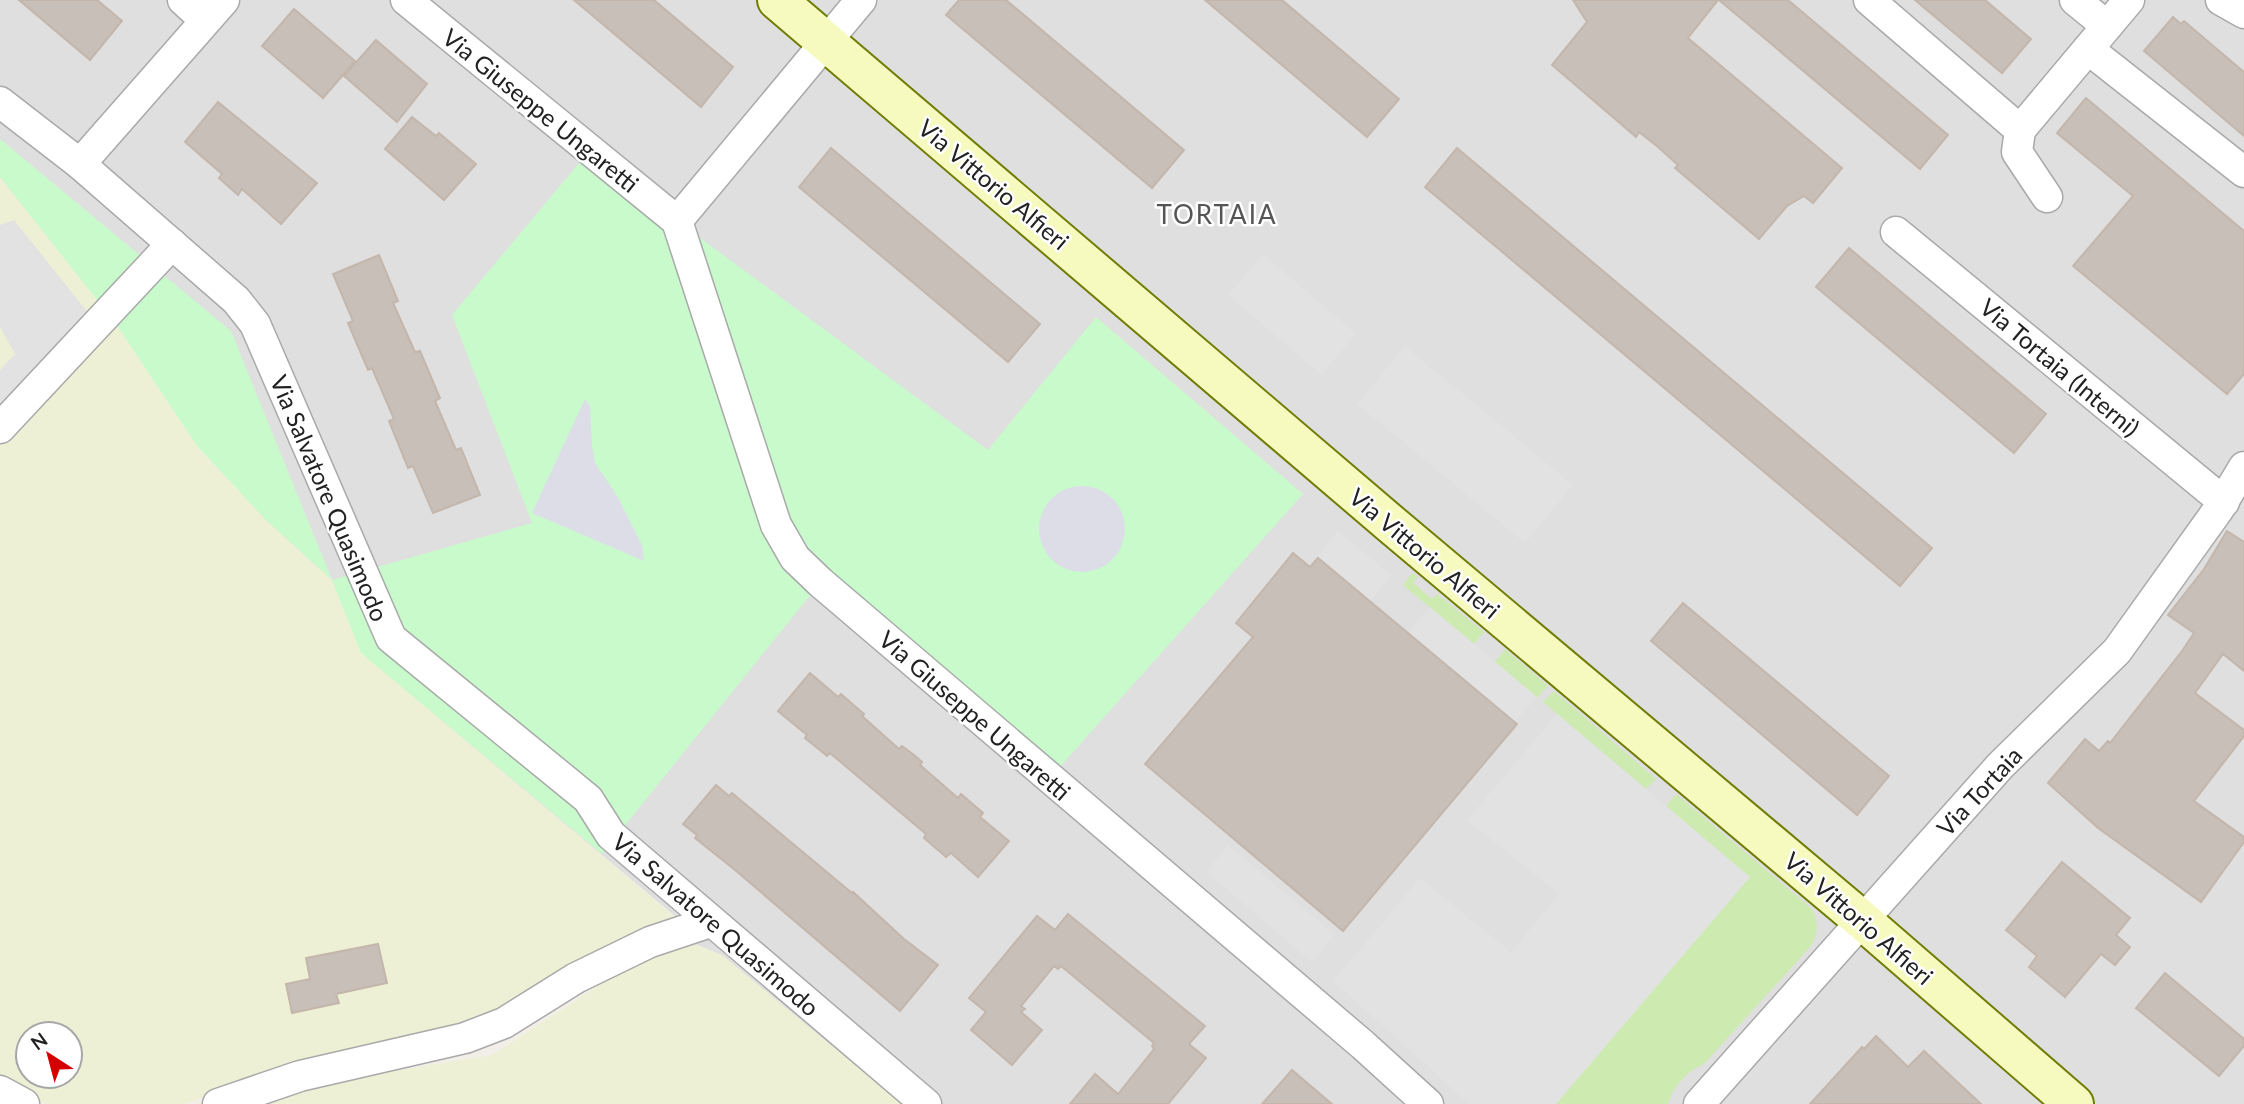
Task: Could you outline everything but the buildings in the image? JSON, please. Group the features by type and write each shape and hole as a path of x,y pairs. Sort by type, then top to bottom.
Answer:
{"street":[{"path":"80,164 214,10 183,0"},
{"name":"Via Giuseppe Ungaretti","path":"406,0 677,220 776,525 795,558 1007,743 1363,1045 1428,1104"},
{"name":"Via Vittorio Alfieri","path":"777,0 1392,525 1863,921 2074,1104"},
{"path":"677,220 861,0"},
{"path":"1870,0 2020,130"},
{"path":"2075,0 2107,26"},
{"path":"2047,197 2017,152 2020,130 2129,0"},
{"path":"2221,0 2244,13"},
{"path":"2088,49 2244,172"},
{"name":"Via Salvatore Quasimodo","path":"0,102 80,164 172,244 236,300 255,324 391,638 588,799 611,835 926,1104"},
{"name":"Via Tortaia (Interni)","path":"1896,232 2224,502"},
{"path":"0,428 172,244"},
{"name":"Via Tortaia","path":"1699,1104 2000,766 2117,651 2224,502 2244,467"},
{"path":"218,1104 300,1076 466,1038 504,1023 576,978 650,942 710,922"},
{"path":"0,1091 24,1104"}],"shaded area":[{"path":"0,0 2244,0 2244,1104 902,1104 722,956 693,943 676,917 361,653 116,324 0,177"},
{"path":"14,220 97,324 0,428 0,370 15,354 0,327 0,225"},
{"path":"1263,254 1356,334 1321,375 1228,295"},
{"path":"1405,346 1573,485 1525,543 1357,404"},
{"path":"585,399 590,406 595,463 616,494 642,545 644,561 532,513"},
{"path":"1082,486 1098,490 1112,499 1121,513 1125,529 1121,545 1112,559 1098,568 1082,572 1066,568 1052,559 1043,545 1039,529 1043,513 1052,499 1066,490"},
{"path":"1338,531 1392,575 1369,602 1316,557"},
{"path":"1430,607 1537,697 1513,724 1407,634"},
{"path":"1557,714 1750,877 1556,1104 1469,1104 1333,981 1420,878 1511,952 1559,894 1467,820"},
{"path":"1228,845 1335,935 1312,962 1206,872"}],"green space":[{"path":"0,139 231,331 332,580 266,520 197,446 116,324 0,177"},
{"path":"590,150 677,221 988,450 1096,317 1303,494 1049,779 820,583 602,854 361,653 332,580 532,523 452,315"},
{"path":"0,177 116,324 197,446 266,520 332,580 362,653 676,918 508,1012 274,1073 184,1104 46,1104 20,1090 84,1090 84,1020 14,1020 14,1087 0,1079"},
{"path":"1412,573 1418,577 1413,583 1432,599 1437,594 1484,632 1474,644 1403,585"},
{"path":"1505,649 1548,686 1537,698 1495,662"},
{"path":"1554,691 1656,779 1646,789 1543,702"},
{"path":"1676,794 1811,908 1817,922 1815,936 1811,946 1704,1064 1682,1080 1668,1104 1556,1104 1749,877 1666,806"},
{"path":"693,943 722,955 902,1104 265,1104 334,1081 492,1055 623,970"}],"district":[{"name":"TORTAIA","path":"1217,214"}]}
